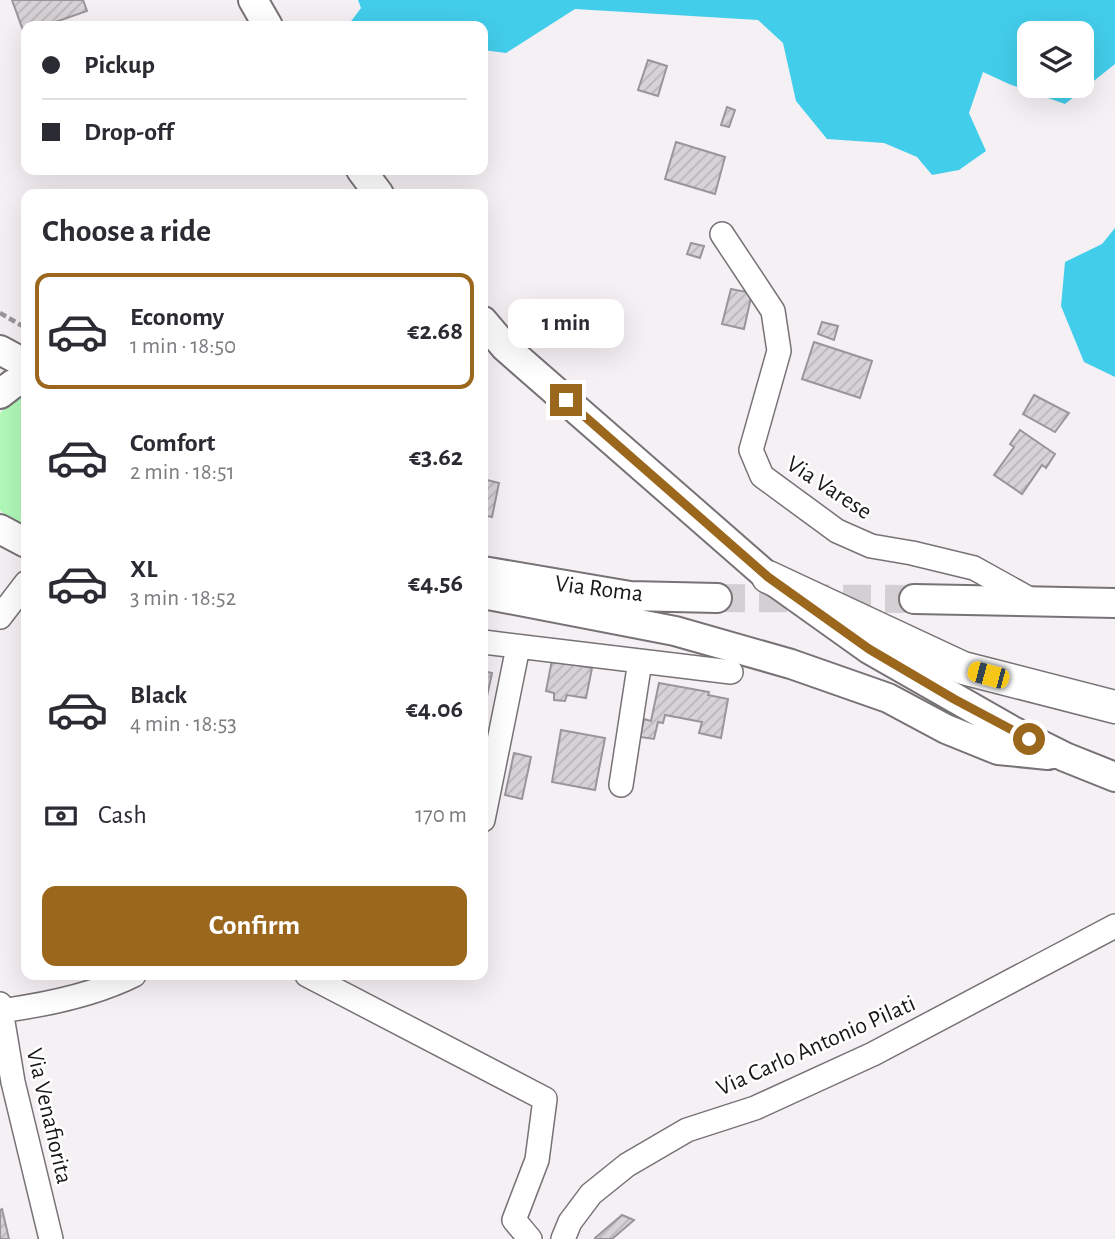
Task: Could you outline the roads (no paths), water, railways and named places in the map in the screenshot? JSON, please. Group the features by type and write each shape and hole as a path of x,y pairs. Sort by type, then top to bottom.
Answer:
{"highway":[{"path":"768,577 963,668 1115,708"}],"main road":[{"path":"253,0 265,21"},
{"path":"488,327 505,346 768,577 869,649 954,699 1065,757 1115,777"},
{"path":"0,351 21,362"},
{"path":"0,394 21,381"},
{"path":"0,529 21,541"},
{"name":"Via Roma","path":"488,572 630,596 717,598"},
{"path":"488,595 675,631 779,660 888,698 946,729 998,750 1065,757"},
{"path":"914,599 1115,603"}],"street":[{"name":"Via Varese","path":"722,234 773,311 779,351 751,450 762,476 837,531 871,546 912,552 974,568 1035,601"},
{"path":"0,617 21,590"},
{"path":"488,643 731,672"},
{"path":"488,773 492,736 518,648"},
{"path":"621,785 640,661"},
{"name":"Via Carlo Antonio Pilati","path":"563,1239 570,1222 591,1194 627,1165 687,1130 755,1108 861,1059 1115,926"},
{"path":"0,1010 27,1007 120,980"},
{"path":"317,980 545,1099 537,1160 514,1220 530,1239"},
{"name":"Via Venafiorita","path":"0,1004 13,1082 51,1239"}],"water":[{"path":"358,0 1115,0 1115,64 1094,81 1094,21 1017,21 1017,87 983,72 969,113 986,151 959,170 932,175 917,157 884,143 827,139 796,101 783,43 758,20 575,9 506,53 488,51 488,21 351,21 361,8"},
{"path":"1048,98 1072,98 1065,104"},
{"path":"1115,228 1115,377 1084,362 1061,306 1065,262 1102,244"}],"tunnel":[{"path":"717,598 914,599"}]}
